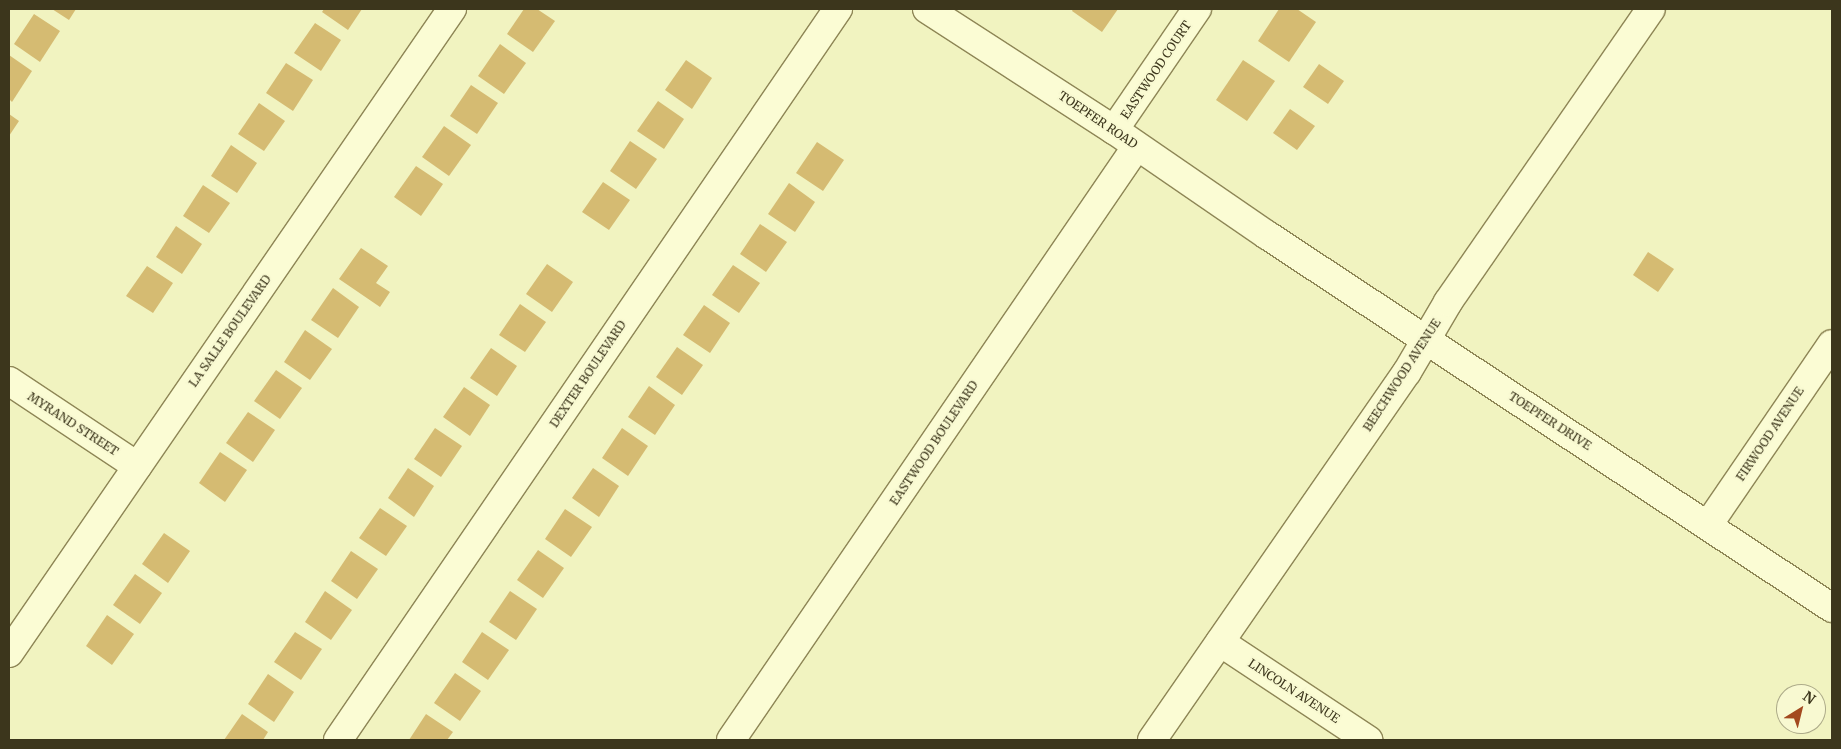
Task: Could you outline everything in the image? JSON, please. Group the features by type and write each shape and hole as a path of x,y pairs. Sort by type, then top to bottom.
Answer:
{"street":[{"name":"LA SALLE BOULEVARD","path":"9,653 452,9"},
{"name":"DEXTER BOULEVARD","path":"338,740 838,9"},
{"name":"TOEPFER ROAD","path":"927,9 1114,130 1267,235"},
{"name":"EASTWOOD COURT","path":"1114,130 1197,9"},
{"name":"BEECHWOOD AVENUE","path":"1152,740 1426,340 1448,302 1651,9"},
{"name":"EASTWOOD BOULEVARD","path":"732,740 1137,146"},
{"name":"TOEPFER DRIVE","path":"1267,235 1832,608"},
{"name":"FIRWOOD AVENUE","path":"1708,525 1832,344"},
{"name":"MYRAND STREET","path":"9,381 137,466"},
{"name":"LINCOLN AVENUE","path":"1220,642 1341,730 1368,740"}],"building":[{"path":"52,9 76,9 69,20"},
{"path":"324,9 362,9 348,30 322,12"},
{"path":"524,9 537,9 555,21 533,52 507,34"},
{"path":"1073,9 1118,9 1102,32 1072,11"},
{"path":"1279,9 1297,9 1316,22 1289,62 1258,41"},
{"path":"34,14 60,31 40,62 14,44"},
{"path":"315,23 341,40 321,71 294,53"},
{"path":"500,44 526,63 504,94 478,76"},
{"path":"9,55 32,71 12,102 9,99"},
{"path":"686,60 712,78 692,109 665,90"},
{"path":"1243,60 1275,81 1247,121 1216,100"},
{"path":"286,63 313,80 293,111 266,93"},
{"path":"1319,64 1344,81 1328,104 1303,87"},
{"path":"471,85 498,103 477,134 450,116"},
{"path":"658,101 684,119 664,149 637,131"},
{"path":"259,103 285,121 264,151 238,134"},
{"path":"1290,109 1315,126 1297,150 1273,133"},
{"path":"9,114 19,121 9,136"},
{"path":"444,126 471,145 449,176 422,157"},
{"path":"630,141 657,159 636,189 610,171"},
{"path":"817,142 844,160 823,191 796,173"},
{"path":"231,145 257,163 237,193 211,176"},
{"path":"416,166 443,184 421,216 394,197"},
{"path":"603,182 630,200 609,230 582,212"},
{"path":"789,183 815,202 795,232 768,214"},
{"path":"203,185 230,203 209,233 183,216"},
{"path":"760,224 787,242 766,272 740,254"},
{"path":"176,226 202,244 182,274 156,257"},
{"path":"361,248 388,266 376,283 390,292 380,307 339,279"},
{"path":"1648,252 1674,269 1658,292 1633,275"},
{"path":"547,264 573,282 552,312 526,294"},
{"path":"733,265 760,283 739,313 712,295"},
{"path":"147,266 173,283 153,313 126,296"},
{"path":"333,288 359,307 338,338 311,320"},
{"path":"520,304 546,322 525,352 499,335"},
{"path":"704,305 730,323 710,353 683,335"},
{"path":"305,330 332,349 310,380 284,362"},
{"path":"677,347 703,365 682,395 656,377"},
{"path":"491,348 517,366 497,396 470,378"},
{"path":"276,370 302,388 280,419 254,401"},
{"path":"649,386 675,405 655,435 628,417"},
{"path":"464,387 490,405 470,436 443,417"},
{"path":"248,412 275,430 253,462 226,443"},
{"path":"435,428 462,446 441,477 414,459"},
{"path":"622,428 648,446 628,476 602,458"},
{"path":"220,452 247,470 225,502 199,483"},
{"path":"408,468 434,486 414,517 388,498"},
{"path":"593,468 619,486 599,517 572,498"},
{"path":"380,508 407,526 386,556 359,538"},
{"path":"565,509 592,527 571,557 545,539"},
{"path":"164,533 190,551 168,583 142,564"},
{"path":"538,550 564,568 543,598 517,580"},
{"path":"351,551 378,569 357,599 331,581"},
{"path":"135,574 162,593 140,624 113,605"},
{"path":"325,591 352,610 331,640 305,622"},
{"path":"510,591 537,609 516,640 489,622"},
{"path":"107,615 134,634 112,665 86,646"},
{"path":"295,632 322,649 301,680 274,662"},
{"path":"482,632 509,650 488,680 462,662"},
{"path":"455,673 481,691 460,721 434,703"},
{"path":"268,674 294,692 274,722 248,704"},
{"path":"242,714 268,732 263,740 224,740"},
{"path":"426,714 453,732 447,740 409,740"}]}
